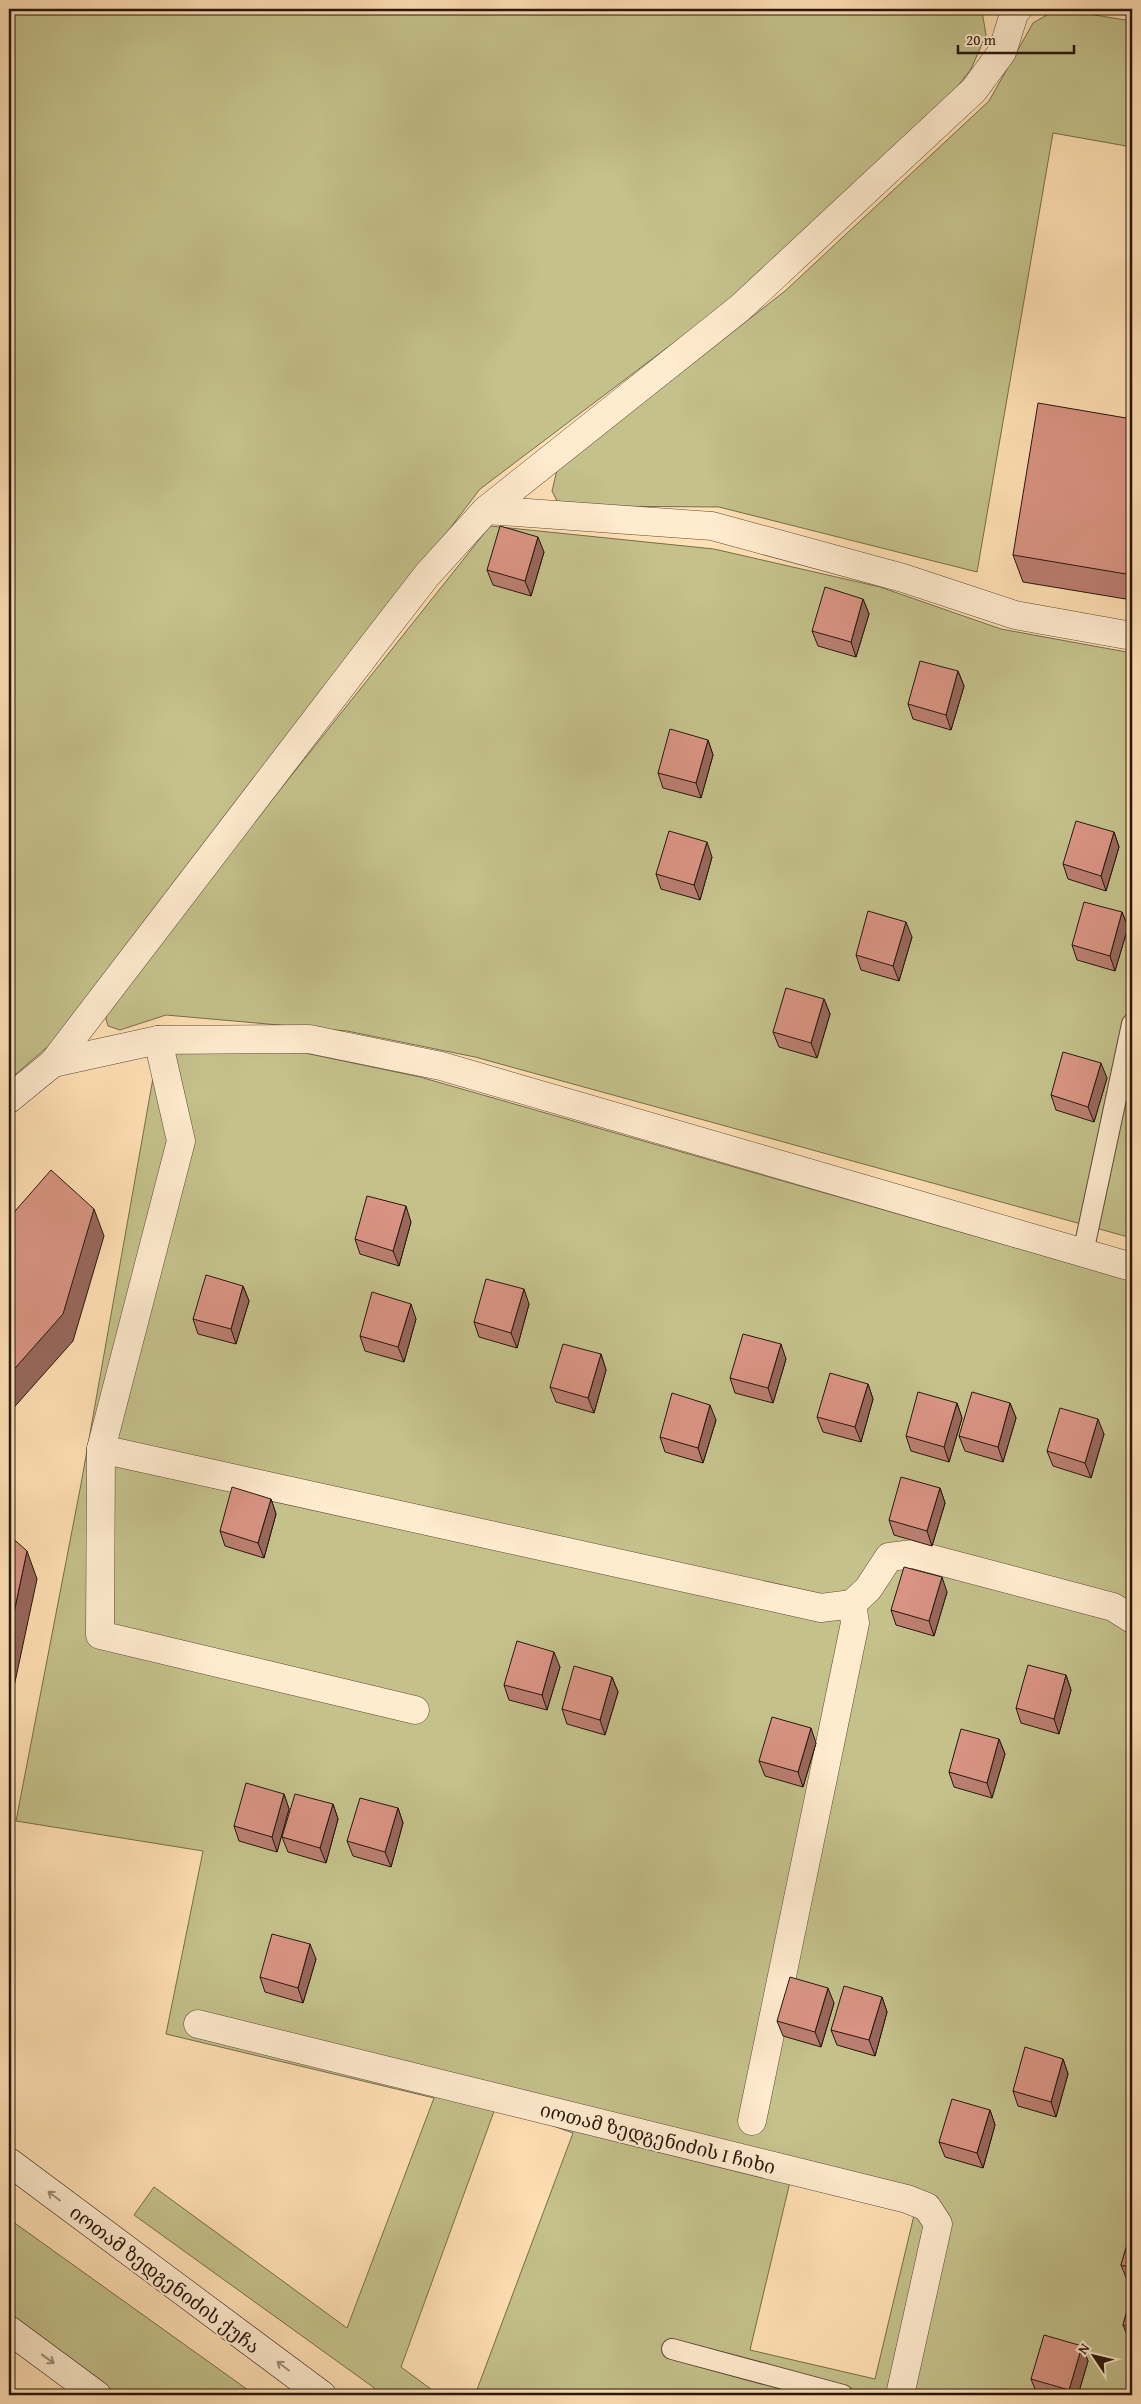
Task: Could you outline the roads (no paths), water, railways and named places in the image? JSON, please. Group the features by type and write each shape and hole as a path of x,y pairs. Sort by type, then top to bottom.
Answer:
{"street":[{"path":"9,1098 53,1062 374,642 427,575 486,510 740,308 974,90 1002,52 1015,9"},
{"path":"486,510 712,526 902,578 1015,615 1132,636"},
{"path":"53,1062 158,1040 309,1039 441,1066 1132,1267"},
{"path":"158,1040 181,1141 101,1449 100,1635 415,1710"},
{"path":"101,1449 821,1608 852,1604 868,1589 889,1557 913,1554 1113,1607 1132,1619"},
{"path":"752,2121 855,1623 852,1604"},
{"name":"იოთამ ზედგენიძის I ჩიხი","path":"198,2024 907,2200 927,2207 938,2224 900,2395"},
{"name":"იოთამ ზედგენიძის ქუჩა","path":"9,2162 322,2395"},
{"path":"9,2330 88,2393"}],"lane":[{"path":"1083,1253 1132,1024"},
{"path":"672,2349 843,2395"}]}
